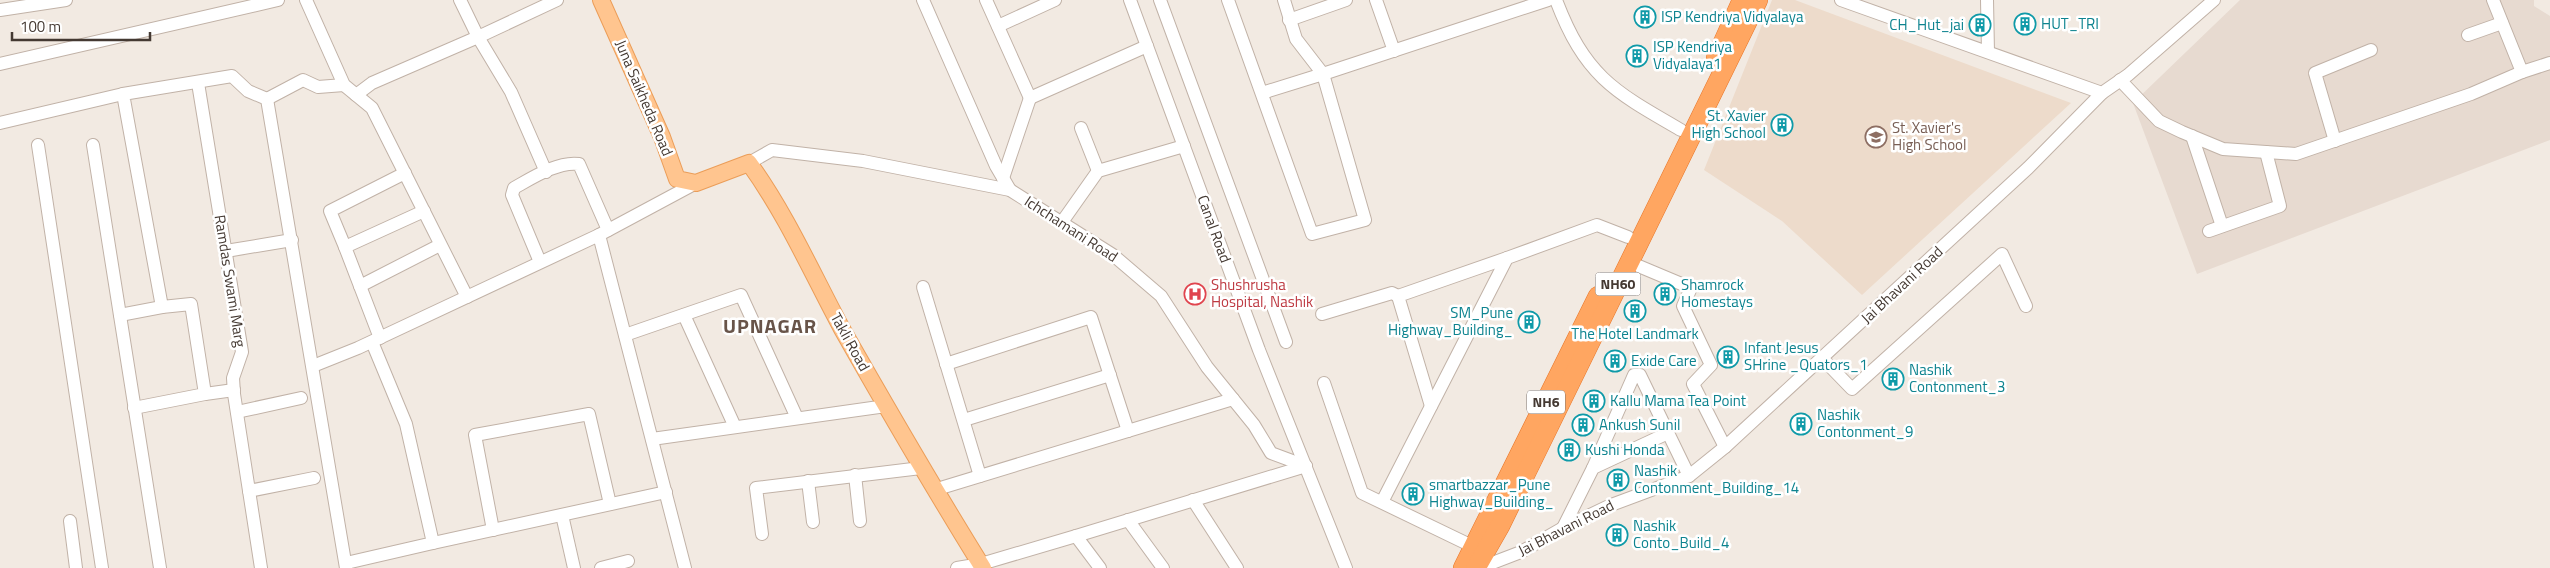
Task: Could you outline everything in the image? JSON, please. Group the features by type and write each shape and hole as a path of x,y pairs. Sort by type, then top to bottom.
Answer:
{"highway":[{"path":"1628,237 1742,0"},
{"name":"NH60","path":"1478,568 1758,0"},
{"name":"NH6","path":"1463,568 1628,237"}],"main road":[{"name":"Juna Saikheda Road","path":"601,0 662,137 677,179 696,183"},
{"path":"696,183 748,163"},
{"name":"Takli Road","path":"748,163 766,187 921,468 982,566"}],"street":[{"path":"0,10 66,0"},
{"path":"0,64 278,0"},
{"path":"306,0 344,85 372,108 467,297"},
{"path":"460,0 478,37 511,92 546,172"},
{"path":"356,95 372,83 557,0"},
{"path":"923,0 1010,190"},
{"path":"986,0 1030,98 1003,178"},
{"path":"998,26 1055,0"},
{"name":"Canal Road","path":"1130,0 1259,350 1346,568"},
{"path":"1160,0 1286,342"},
{"path":"1228,0 1312,234 1365,220 1323,74 1296,39 1284,0"},
{"path":"1289,20 1346,0"},
{"path":"1376,0 1394,51"},
{"path":"1262,93 1548,0"},
{"path":"1556,0 1568,31 1581,54 1604,82 1639,107 1681,130"},
{"path":"1841,0 2102,93"},
{"path":"1987,0 1988,52"},
{"name":"Jai Bhavani Road","path":"1478,568 1521,552 1563,528 1611,505 1688,476 1725,447 2028,168 2102,93 2214,0"},
{"path":"2493,0 2522,72"},
{"path":"2468,35 2502,23"},
{"path":"1030,98 1147,46"},
{"path":"2335,141 2315,73 2371,50"},
{"path":"2120,80 2159,121 2192,136 2223,149 2296,154 2471,94 2522,72 2550,63"},
{"path":"0,123 123,94 232,76 248,90 267,99"},
{"path":"267,99 303,80 318,87 344,85"},
{"name":"Ramdas Swami Marg","path":"198,83 242,352 233,378 260,568"},
{"path":"123,94 162,307"},
{"path":"267,99 346,566 433,543 666,492"},
{"path":"1081,128 1098,171"},
{"path":"2192,136 2216,228 2280,206 2266,152"},
{"path":"38,145 102,568"},
{"path":"93,145 160,568"},
{"path":"1062,222 1098,171 1184,146"},
{"name":"Ichchamani Road","path":"748,163 772,150 864,161 1010,190 1113,255 1161,296 1207,367 1254,425 1271,453 1306,466"},
{"path":"540,262 512,195 514,188 546,172 570,163 579,164 604,233 625,335 685,568"},
{"path":"404,173 330,211 360,286 376,340 406,424 433,543"},
{"path":"313,366 376,340 604,233 696,183"},
{"path":"345,247 424,211"},
{"path":"1322,314 1392,293 1398,296 1598,225 1628,237"},
{"path":"226,251 292,240"},
{"path":"360,286 440,244"},
{"path":"1822,358 1852,389 2002,254 2026,306"},
{"path":"1382,502 1507,258"},
{"path":"1629,262 1691,288 1683,306 1711,366 1693,384 1725,447"},
{"path":"923,287 980,476"},
{"path":"625,335 741,295 798,418"},
{"path":"1398,296 1431,406"},
{"path":"120,315 191,304 205,394"},
{"path":"684,314 735,427"},
{"path":"946,364 1091,317 1128,431"},
{"path":"1563,528 1593,468 1634,376 1637,374 1640,374 1688,476"},
{"path":"964,420 1110,375"},
{"path":"1324,383 1362,493 1474,548"},
{"path":"134,408 234,390"},
{"path":"237,412 301,398"},
{"path":"934,490 1233,399"},
{"path":"652,439 886,406"},
{"path":"493,530 475,435 589,414 610,504"},
{"path":"1593,468 1668,433"},
{"path":"957,568 982,566 1306,466"},
{"path":"762,534 756,488 921,468"},
{"path":"855,475 860,521"},
{"path":"249,491 314,478"},
{"path":"808,481 812,522"},
{"path":"1193,500 1237,568"},
{"path":"562,514 574,568"},
{"path":"1128,520 1163,568"},
{"path":"70,521 76,568"},
{"path":"1076,536 1100,568"},
{"path":"602,568 628,561"}],"shaded area":[{"name":"St. Xavier's High School","path":"1772,0 1795,0 2071,103 1862,295 1782,221 1704,170"},
{"path":"2240,0 2534,0 2534,6 2550,16 2550,140 2197,274 2133,103"}],"place":[{"name":"ISP Kendriya Vidyalaya","path":"1645,17"},
{"name":"HUT_TRI","path":"2025,24"},
{"name":"CH_Hut_jai","path":"1980,25"},
{"name":"ISP Kendriya Vidyalaya1","path":"1637,56"},
{"name":"St. Xavier High School","path":"1782,125"},
{"name":"St. Xavier's High School","path":"1876,137"},
{"name":"Shushrusha Hospital, Nashik","path":"1195,294"},
{"name":"Shamrock Homestays","path":"1665,294"},
{"name":"The Hotel Landmark","path":"1635,311"},
{"name":"SM_Pune Highway_Building_","path":"1529,322"},
{"name":"Infant Jesus SHrine _Quators_1","path":"1728,357"},
{"name":"Exide Care","path":"1615,361"},
{"name":"Nashik Contonment_3","path":"1893,379"},
{"name":"Kallu Mama Tea Point","path":"1594,401"},
{"name":"Nashik Contonment_9","path":"1801,424"},
{"name":"Ankush Sunil","path":"1583,425"},
{"name":"Kushi Honda","path":"1569,450"},
{"name":"Nashik Contonment_Building_14","path":"1618,480"},
{"name":"smartbazzar_Pune Highway_Building_","path":"1413,494"},
{"name":"Nashik Conto_Build_4","path":"1617,535"}],"district":[{"name":"UPNAGAR","path":"770,326"}]}
